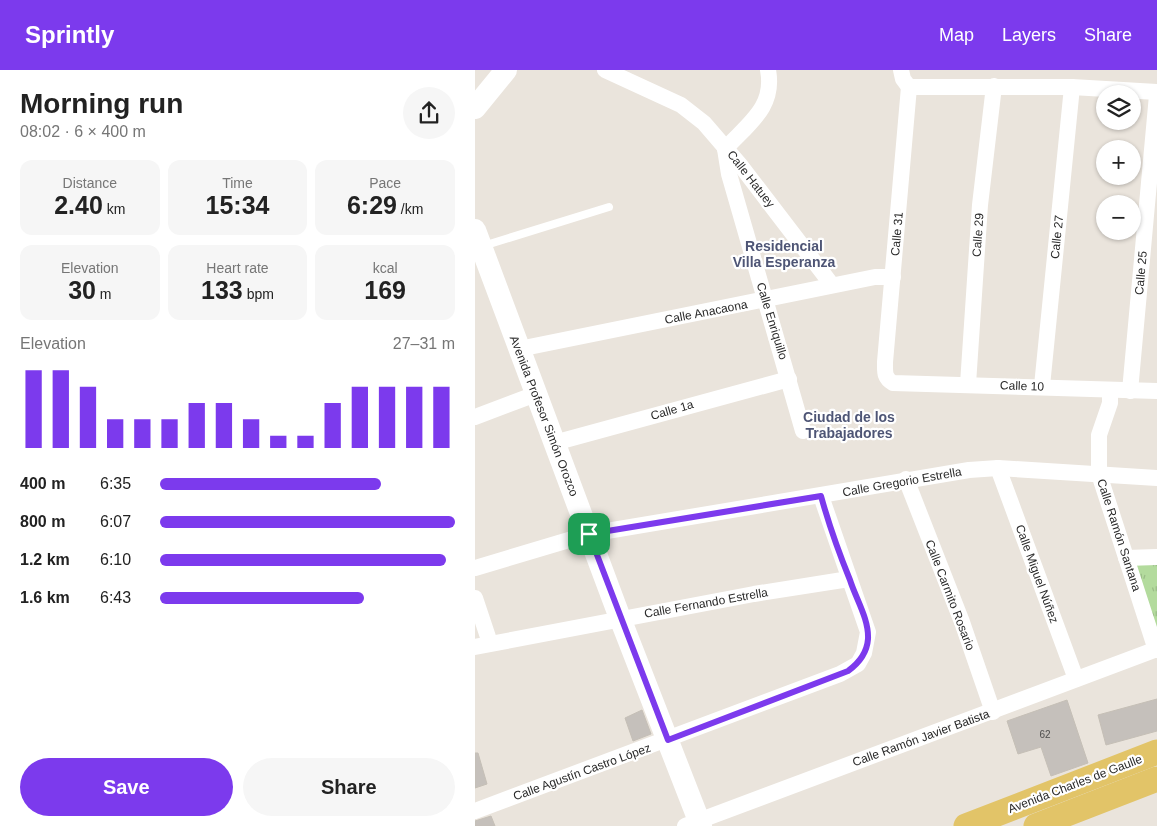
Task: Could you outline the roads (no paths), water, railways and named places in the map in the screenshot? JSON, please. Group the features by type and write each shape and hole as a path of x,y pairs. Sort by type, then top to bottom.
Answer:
{"main road":[{"path":"475,108 506,70"},
{"name":"Avenida Profesor Simón Orozco","path":"478,239 620,618 668,740 695,824"},
{"name":"Avenida Charles de Gaulle","path":"966,826 1157,752"},
{"name":"Avenida Charles de Gaulle","path":"1036,826 1157,779"}],"street":[{"name":"Calle Enriquillo","path":"605,70 681,105 704,123 725,149 729,174 803,431"},
{"name":"Calle Hatuey","path":"768,70 771,92 765,106 725,149 741,166 832,285"},
{"path":"901,70 903,79 909,87 1072,87 1157,93"},
{"name":"Calle 29","path":"968,384 980,205 994,86"},
{"name":"Calle 31","path":"887,380 885,362 909,87"},
{"name":"Calle 27","path":"1042,386 1072,87"},
{"name":"Calle 25","path":"1130,391 1157,93"},
{"name":"Calle Anacaona","path":"519,349 765,301 832,285 875,277 893,277"},
{"name":"Calle 1a","path":"554,443 789,379"},
{"name":"Calle 10","path":"887,380 893,383 1042,386 1157,391"},
{"name":"Calle Ramón Santana","path":"1110,390 1110,404 1099,435 1099,474 1157,650"},
{"path":"475,417 536,394"},
{"name":"Calle Gregorio Estrella","path":"475,568 589,534 821,496 906,479 998,468 1157,478"},
{"name":"Calle Miguel Núñez","path":"998,468 1076,679"},
{"name":"Calle Carmito Rosario","path":"906,479 962,622 993,712"},
{"name":"Calle Agustín Castro López","path":"475,811 840,674 857,664 865,652 868,632 821,496"},
{"path":"1126,558 1157,557"},
{"name":"Calle Fernando Estrella","path":"483,645 620,618 849,579"},
{"path":"475,598 483,645"},
{"name":"Calle Ramón Javier Batista","path":"695,824 1157,650"}],"lane":[{"path":"478,239 609,207"}],"district":[{"name":"Residencial Villa Esperanza","path":"784,254"},
{"name":"Ciudad de los Trabajadores","path":"849,426"}]}
